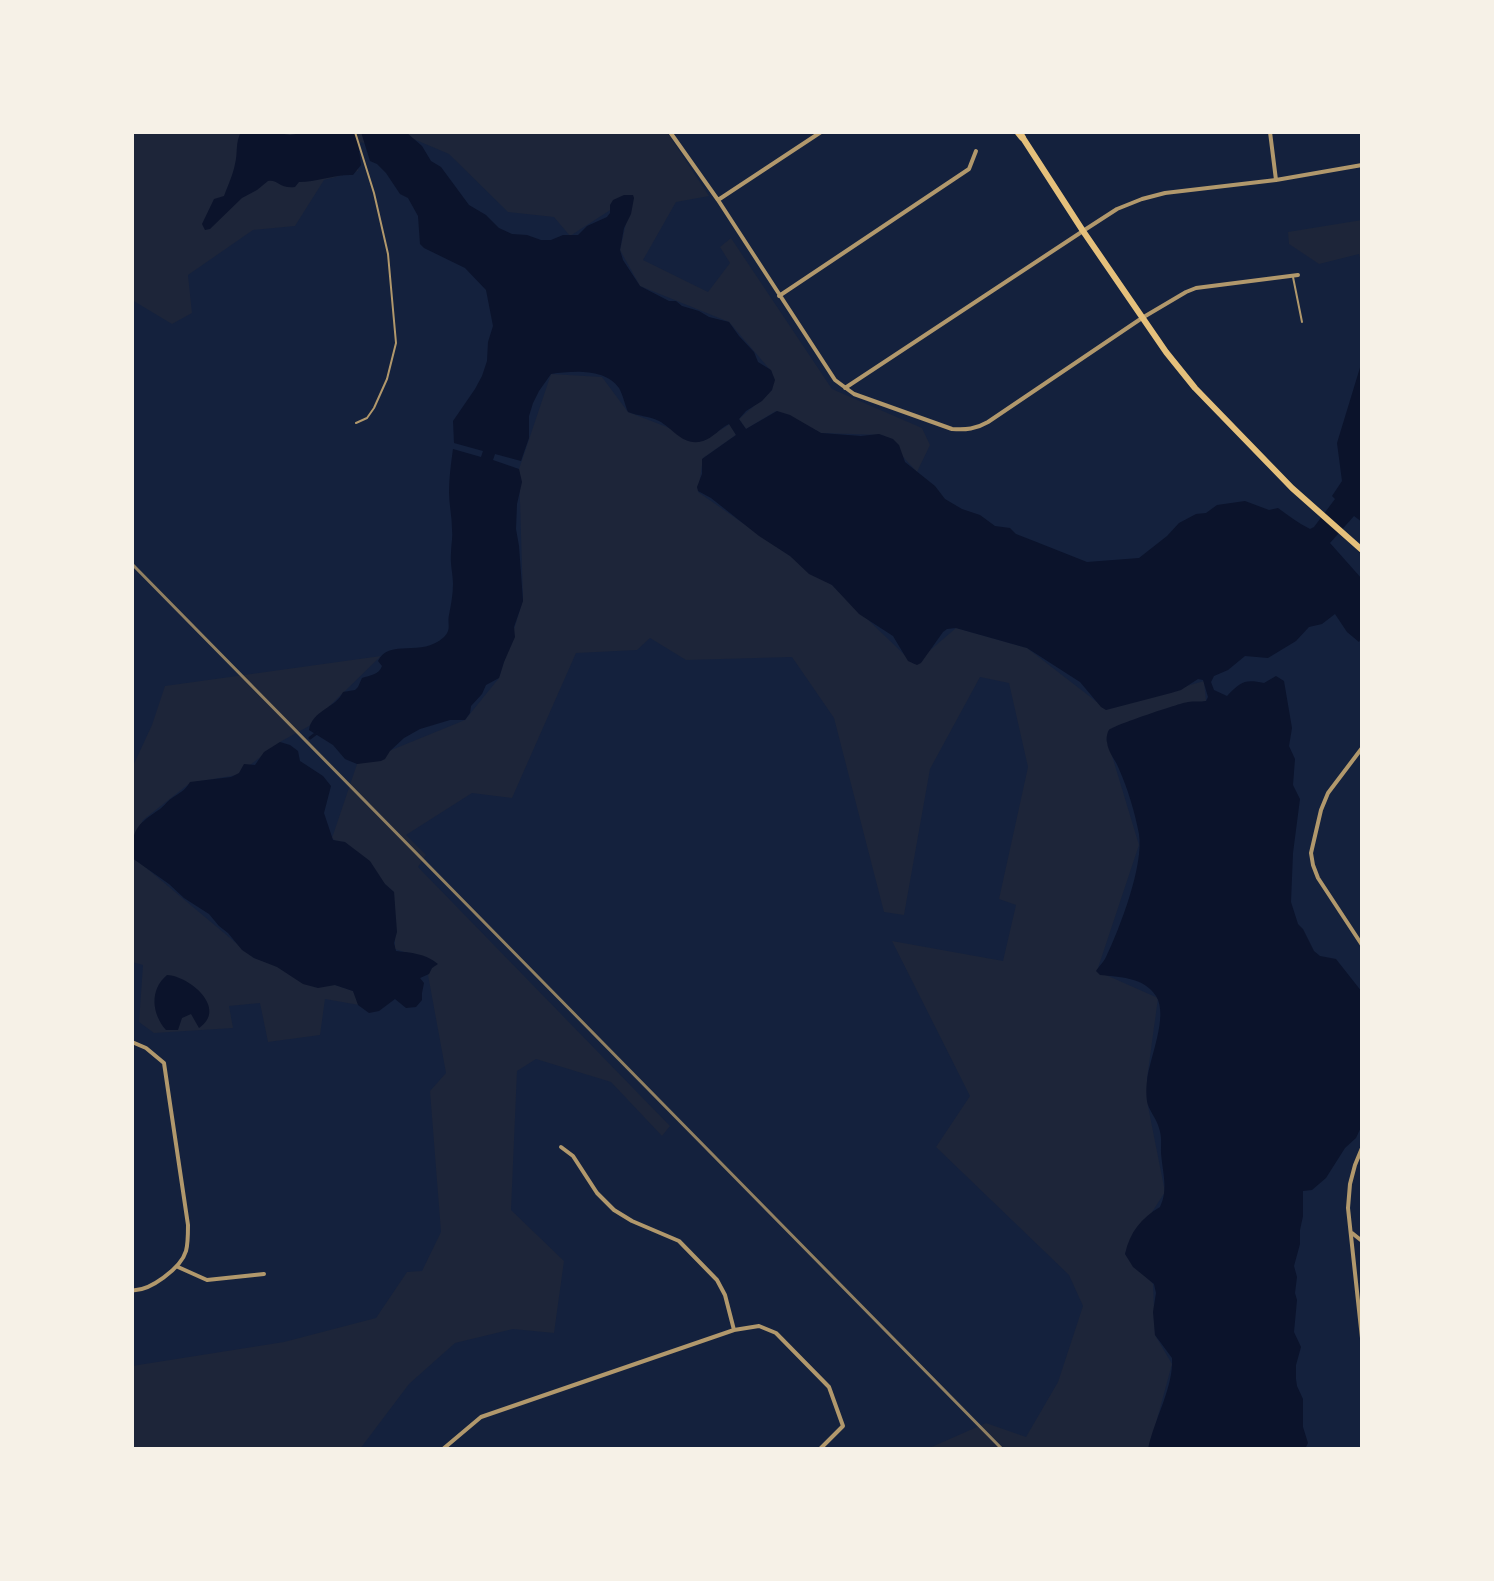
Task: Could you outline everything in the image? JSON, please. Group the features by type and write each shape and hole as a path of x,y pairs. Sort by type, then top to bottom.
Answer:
{"main road":[{"path":"1022,133 1142,318 1195,388 1281,477 1362,550"}],"street":[{"path":"670,132 835,380 854,394 952,429 978,428 1186,292 1196,288 1295,276"},
{"path":"718,200 821,132"},
{"path":"1270,132 1276,180"},
{"path":"779,296 969,169 976,151"},
{"path":"845,388 1117,209 1165,193 1276,180 1362,165"},
{"path":"1362,748 1328,793 1311,853 1318,878 1362,945"},
{"path":"132,1042 146,1048 164,1063 188,1225 186,1251 178,1267 141,1291 132,1290"},
{"path":"561,1147 573,1156 597,1193 614,1210 679,1241 717,1280 725,1295 734,1330"},
{"path":"1362,1148 1350,1184 1348,1208 1362,1338"},
{"path":"1352,1233 1362,1241"},
{"path":"178,1267 207,1280 264,1274"},
{"path":"443,1449 481,1417 734,1330 759,1326 776,1333 829,1387 843,1426 820,1449"}],"lane":[{"path":"355,132 374,193 388,254 396,343 387,379 374,408 367,418 356,423"},
{"path":"1295,276 1302,322"}],"shaded area":[{"path":"132,132 365,132 371,144 358,142 358,171 324,180 295,226 253,230 188,275 192,313 172,324 132,300"},
{"path":"241,132 290,135 353,132 358,142 361,165 353,175 299,182 295,187 268,181 242,198 210,229 205,230 202,224 214,199 224,196 230,180"},
{"path":"361,132 406,132 422,146 431,161 441,167 469,205 512,234 541,240 578,235 587,226 607,217 613,200 633,195 631,214 624,228 620,250 640,286 669,301 729,322 754,352 758,362 771,370 775,380 772,390 739,419 746,429 777,411 821,433 879,434 893,439 899,445 905,462 935,486 945,499 980,515 995,526 1010,528 1016,534 1087,562 1139,558 1179,523 1196,514 1206,513 1217,505 1245,501 1269,510 1278,508 1310,529 1314,527 1335,499 1332,496 1342,481 1337,443 1362,361 1362,522 1354,516 1330,543 1362,579 1362,636 1359,642 1347,632 1335,614 1322,624 1309,627 1296,641 1268,658 1245,656 1228,670 1214,676 1211,682 1214,690 1227,696 1247,682 1264,683 1276,676 1284,681 1292,728 1289,746 1295,759 1293,785 1300,799 1291,902 1298,924 1314,951 1320,956 1336,959 1362,992 1362,1125 1326,1178 1312,1190 1303,1191 1300,1244 1294,1266 1297,1300 1294,1332 1301,1347 1296,1379 1303,1399 1303,1427 1308,1443 1305,1449 1148,1449 1170,1380 1172,1358 1155,1335 1154,1284 1133,1267 1125,1254 1133,1232 1160,1207 1164,1193 1161,1134 1146,1093 1160,1015 1156,996 1145,985 1131,979 1100,975 1096,971 1105,959 1124,914 1140,847 1131,801 1109,750 1107,738 1109,730 1133,720 1182,703 1206,701 1208,697 1203,680 1198,679 1181,690 1106,710 1080,682 1027,648 956,628 943,632 921,663 917,665 908,661 893,636 859,614 832,585 809,574 790,556 698,491 702,459 736,435 729,424 707,440 690,442 659,421 628,412 619,388 605,377 588,372 569,372 551,374 539,391 529,416 529,438 521,461 495,454 493,460 519,469 522,482 516,529 523,601 514,627 515,637 499,678 486,685 465,720 450,720 420,729 404,738 381,761 357,764 345,759 333,745 309,730 319,713 343,692 355,690 362,678 379,671 382,666 378,661 383,654 390,650 426,646 446,634 453,588 449,492 453,449 481,457 483,451 454,443 453,421 475,389 487,361 493,326 486,290 465,268 420,244 418,216 408,198 400,194 377,164 370,161"},
{"path":"397,132 667,132 709,196 676,202 643,260 708,292 730,263 720,247 731,238 832,389 922,428 930,445 917,472 883,435 821,433 776,411 746,429 739,419 772,390 772,372 729,322 640,286 620,250 632,196 570,236 554,217 508,212 449,154"},
{"path":"1362,220 1362,266 1359,254 1319,264 1289,244 1288,232"},
{"path":"551,374 602,377 628,412 703,441 730,424 736,435 703,458 698,492 832,585 914,664 956,628 1027,648 1106,709 1204,681 1206,701 1107,739 1139,845 1097,971 1158,998 1147,1079 1148,1106 1165,1192 1125,1254 1153,1284 1155,1335 1172,1364 1149,1449 927,1449 986,1423 1026,1437 1058,1382 1083,1306 1069,1275 936,1147 970,1096 892,941 1003,961 1016,905 999,899 1028,767 1009,683 980,677 930,769 904,915 884,912 834,718 792,657 686,660 650,638 637,650 576,653 512,798 472,793 406,835 426,855 418,867 670,1126 662,1136 611,1082 536,1059 517,1071 511,1210 564,1261 554,1333 513,1329 455,1343 409,1384 360,1449 132,1449 132,1366 284,1342 376,1318 407,1272 422,1271 441,1232 430,1091 446,1073 428,975 435,962 395,949 394,892 332,838 357,764 465,720 499,678 523,600 519,469"},
{"path":"381,656 309,726 280,742 237,775 190,783 143,820 132,843 132,768 152,725 165,686"},
{"path":"280,742 298,751 300,761 323,776 331,786 324,813 333,840 345,842 370,861 394,892 396,951 423,956 438,964 420,978 424,983 422,1000 416,1007 406,1008 395,999 379,1011 369,1013 358,1005 353,991 335,985 318,988 303,984 242,950 209,914 132,858 134,835 139,825 190,782 231,777 239,773 244,764 255,765 264,752"},
{"path":"132,856 254,958 353,991 359,1005 325,999 320,1035 268,1042 260,1003 229,1006 233,1028 154,1033 139,1022 143,965 132,962"},
{"path":"167,975 195,987 208,1003 207,1020 199,1028 191,1014 182,1018 178,1030 166,1030 161,1024 154,1002 157,988"}],"waterway":[{"path":"310,738 318,732"}],"railway":[{"path":"132,564 1002,1449"}]}
